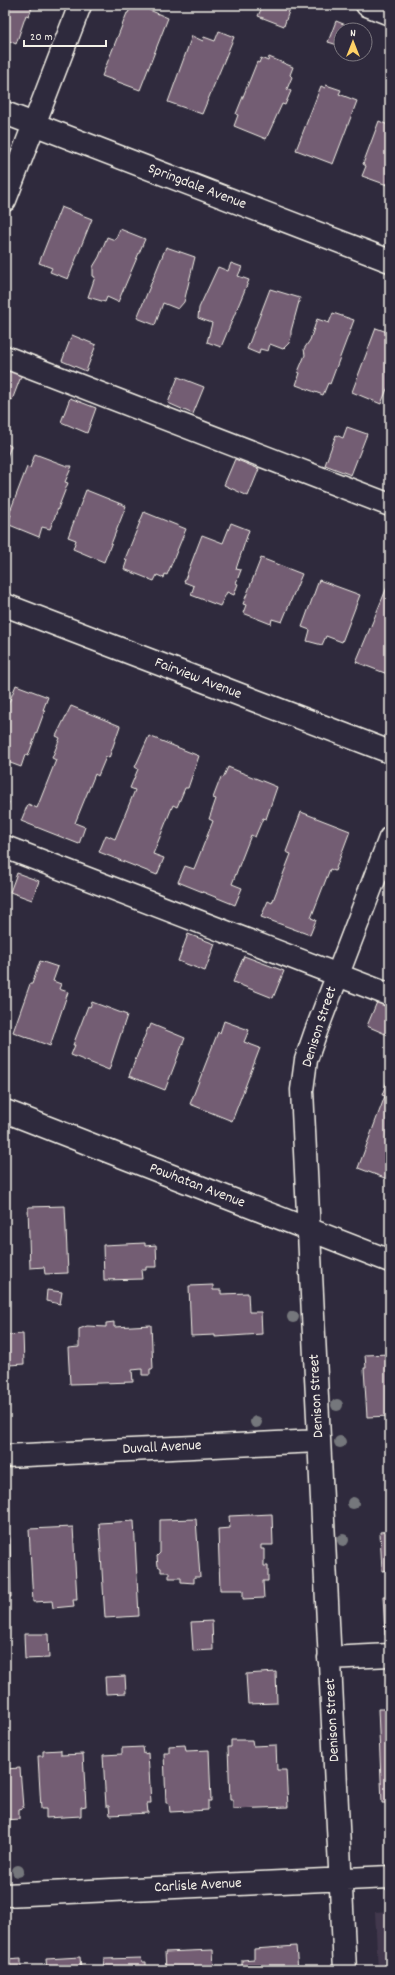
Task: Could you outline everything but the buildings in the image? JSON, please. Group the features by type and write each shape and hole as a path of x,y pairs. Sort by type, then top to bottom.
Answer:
{"street":[{"path":"5,200 80,5"},
{"path":"366,5 390,14"},
{"name":"Springdale Avenue","path":"5,114 390,261"},
{"path":"5,357 390,505"},
{"name":"Fairview Avenue","path":"5,605 390,752"},
{"name":"Denison Street","path":"345,1970 302,1090 308,1054 390,838"},
{"path":"5,847 390,995"},
{"name":"Powhatan Avenue","path":"5,1111 390,1261"},
{"name":"Duvall Avenue","path":"5,1456 319,1441"},
{"path":"329,1658 390,1655"},
{"name":"Carlisle Avenue","path":"5,1894 390,1877"}],"shaded area":[{"path":"390,1911 390,1970 378,1970 375,1912"}]}
